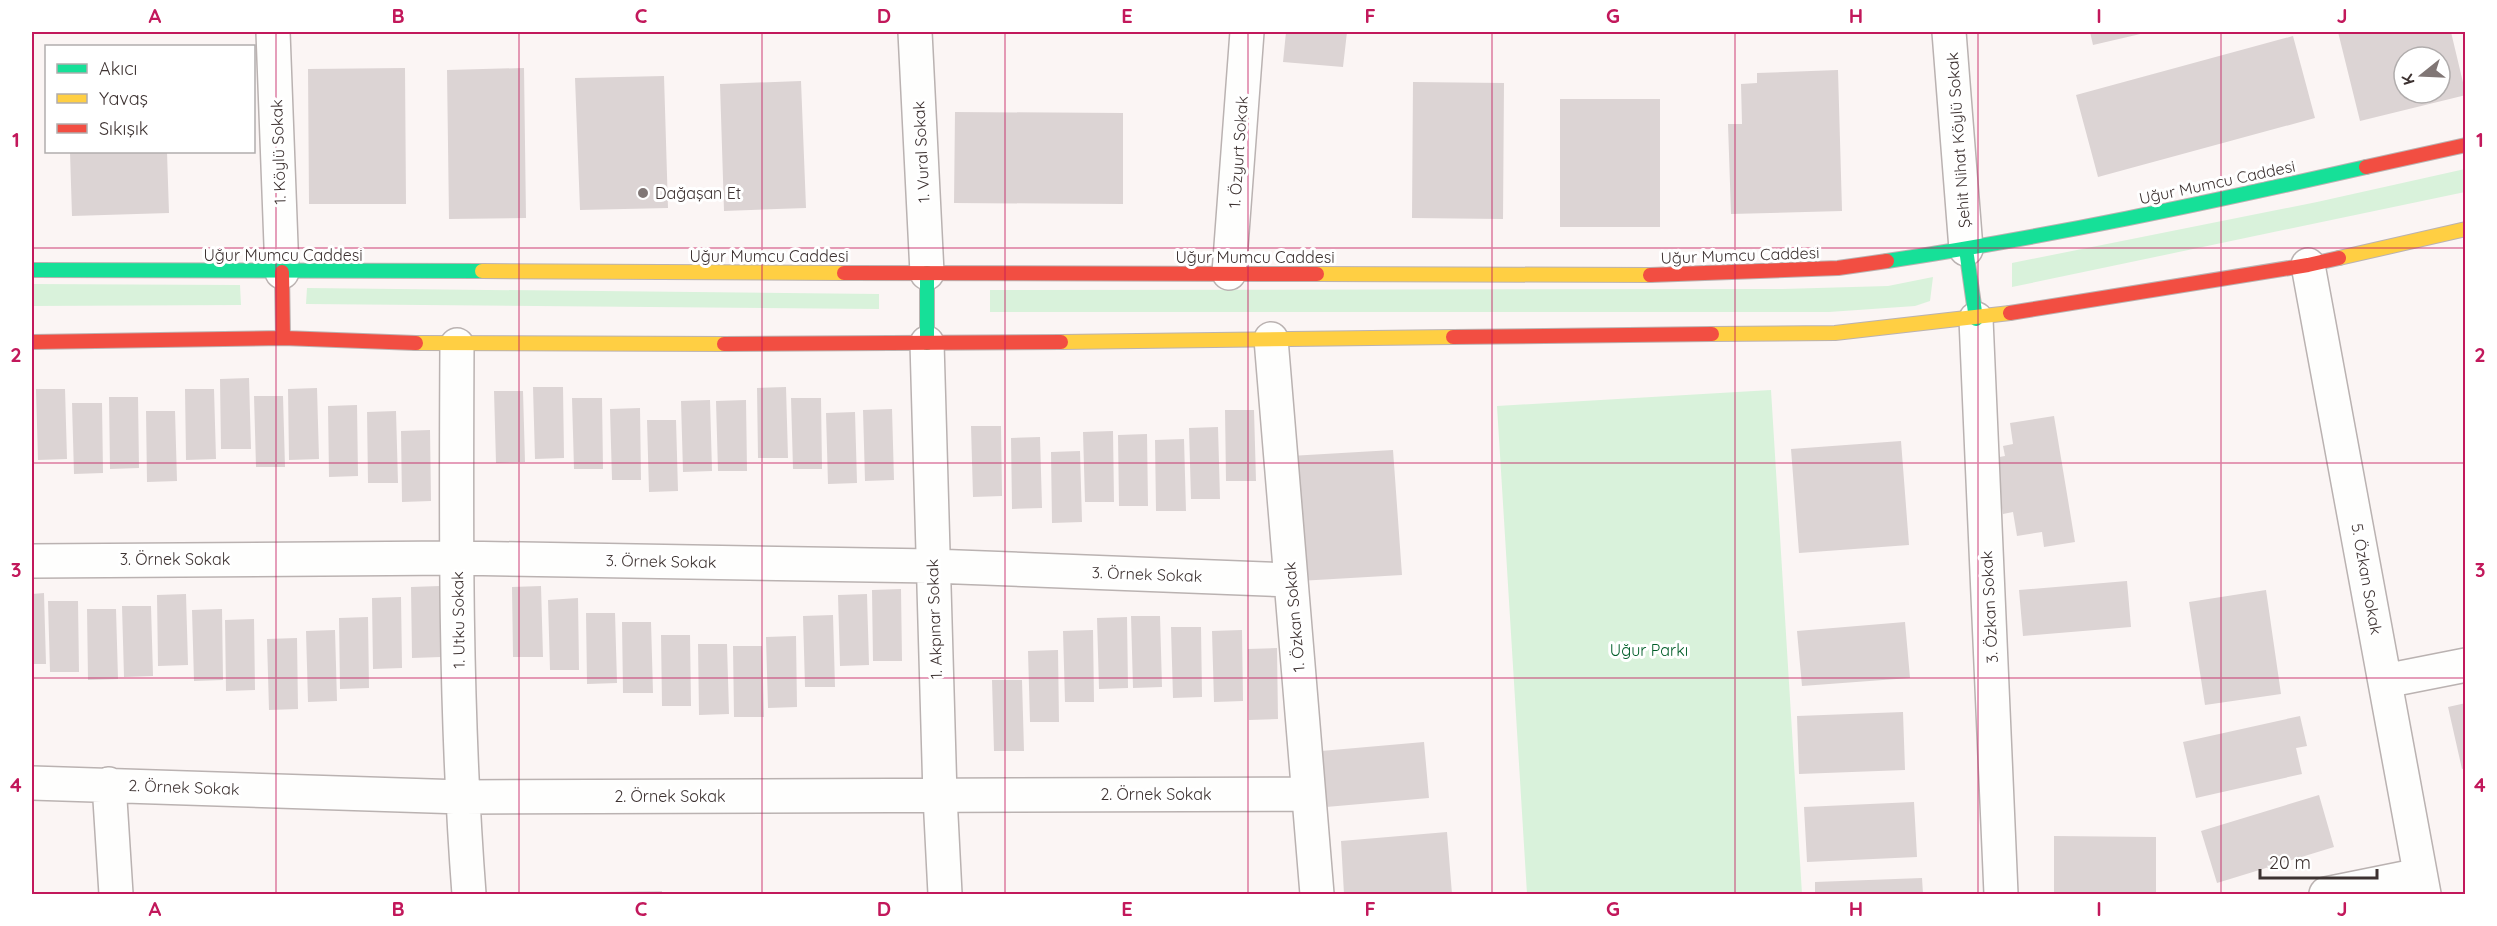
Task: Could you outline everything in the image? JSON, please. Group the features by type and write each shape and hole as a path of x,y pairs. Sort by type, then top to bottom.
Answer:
{"street":[{"name":"1. Köylü Sokak","path":"273,32 282,272"},
{"name":"1. Vural Sokak","path":"915,32 927,273"},
{"name":"1. Özyurt Sokak","path":"1229,273 1247,32"},
{"name":"Şehit Nihat Köylü Sokak","path":"1949,32 1966,249"},
{"name":"Uğur Mumcu Caddesi","path":"32,270 1741,273 1838,268 1966,249 2250,193 2466,145"},
{"path":"32,342 283,338 457,345 927,343 1835,333 1976,319 2308,265 2466,229"},
{"path":"1966,249 1976,319"},
{"name":"5. Özkan Sokak","path":"2308,265 2422,885"},
{"path":"282,272 283,338"},
{"path":"927,273 927,343"},
{"name":"3. Özkan Sokak","path":"1976,319 2001,894"},
{"name":"1. Özkan Sokak","path":"1271,339 1317,894"},
{"name":"1. Akpınar Sokak","path":"927,343 932,566 945,894"},
{"name":"1. Utku Sokak","path":"457,345 456,558 462,797 469,894"},
{"name":"3. Örnek Sokak","path":"32,561 456,558 932,566 1291,580"},
{"path":"2385,681 2466,665"},
{"name":"2. Örnek Sokak","path":"32,783 462,797 1308,794"},
{"path":"109,784 116,894"},
{"path":"2326,894 2422,885"}],"green space":[{"path":"2465,169 2465,192 2012,287 2012,263 2317,202"},
{"path":"1933,277 1930,301 1915,306 1829,312 990,312 990,290 1782,289 1888,286"},
{"path":"32,284 240,285 241,305 32,306"},
{"path":"307,288 879,294 879,309 306,304"},
{"name":"Uğur Parkı","path":"1771,390 1802,894 1527,894 1497,406"}],"building":[{"path":"1286,32 1347,32 1343,67 1283,62"},
{"path":"2090,32 2149,32 2093,45"},
{"path":"2338,32 2451,32 2466,95 2452,98 2452,45 2392,45 2392,105 2425,105 2360,121"},
{"path":"2293,36 2315,118 2098,177 2076,95"},
{"path":"405,68 406,204 309,204 308,69"},
{"path":"524,68 526,218 449,219 447,70"},
{"path":"1838,70 1842,211 1731,214 1728,124 1742,124 1741,84 1757,83 1757,73"},
{"path":"664,76 668,208 580,210 575,78"},
{"path":"801,81 806,208 724,211 720,84"},
{"path":"1413,82 1504,83 1503,219 1412,218"},
{"path":"1560,99 1660,99 1660,227 1560,227"},
{"path":"955,112 1123,113 1123,204 954,203"},
{"path":"70,153 167,153 169,213 72,216"},
{"path":"249,378 251,449 221,449 220,379"},
{"path":"533,387 563,387 564,458 535,459"},
{"path":"786,387 788,458 758,458 757,388"},
{"path":"317,388 319,459 289,460 288,389"},
{"path":"36,389 65,389 67,459 38,460"},
{"path":"185,389 214,389 216,459 186,460"},
{"path":"494,391 523,391 525,462 496,463"},
{"path":"254,396 283,396 285,467 256,467"},
{"path":"109,397 138,397 139,468 110,469"},
{"path":"572,398 602,398 603,469 574,469"},
{"path":"791,398 821,398 822,469 793,469"},
{"path":"710,400 712,471 683,472 681,401"},
{"path":"746,400 747,471 718,471 716,401"},
{"path":"72,403 102,403 103,473 74,474"},
{"path":"357,405 358,476 329,477 328,406"},
{"path":"640,408 641,480 612,480 610,409"},
{"path":"892,409 894,480 865,481 863,410"},
{"path":"1225,410 1254,410 1256,481 1226,481"},
{"path":"146,411 175,411 177,481 147,482"},
{"path":"396,411 398,483 368,483 367,412"},
{"path":"855,412 857,483 828,484 826,413"},
{"path":"2054,416 2075,542 2044,547 2042,532 2017,536 2013,512 2003,514 1994,458 2005,456 2003,446 2013,444 2010,423"},
{"path":"647,420 676,420 678,491 649,492"},
{"path":"971,426 1001,426 1002,496 973,497"},
{"path":"1218,427 1220,499 1191,499 1189,428"},
{"path":"430,430 431,501 402,502 401,431"},
{"path":"1113,431 1114,502 1085,502 1083,432"},
{"path":"1147,434 1148,506 1119,506 1118,435"},
{"path":"1040,437 1042,508 1012,509 1011,438"},
{"path":"1184,439 1186,511 1156,511 1155,440"},
{"path":"1901,441 1909,545 1799,553 1791,449"},
{"path":"1393,450 1402,575 1299,581 1290,456"},
{"path":"1080,451 1082,522 1052,523 1051,452"},
{"path":"2127,581 2131,627 2023,636 2019,590"},
{"path":"440,586 441,657 412,658 411,587"},
{"path":"541,586 543,657 513,657 512,587"},
{"path":"901,589 902,661 873,661 872,590"},
{"path":"2266,590 2281,694 2205,705 2189,602"},
{"path":"44,593 46,664 32,664 32,594"},
{"path":"186,594 188,665 158,666 157,595"},
{"path":"867,594 869,665 840,666 838,595"},
{"path":"401,597 402,668 373,669 372,598"},
{"path":"578,598 579,670 550,670 548,600"},
{"path":"48,601 78,601 79,672 50,672"},
{"path":"122,606 151,606 153,676 124,677"},
{"path":"87,609 116,609 118,679 88,680"},
{"path":"222,609 223,680 194,681 192,610"},
{"path":"586,613 615,613 617,683 587,684"},
{"path":"833,615 835,687 805,687 803,616"},
{"path":"1131,616 1160,616 1162,687 1133,688"},
{"path":"368,617 369,688 340,689 339,618"},
{"path":"1127,617 1128,688 1099,689 1097,618"},
{"path":"254,619 255,690 226,691 225,620"},
{"path":"622,622 651,622 653,693 623,693"},
{"path":"1905,622 1910,678 1802,686 1797,631"},
{"path":"1171,627 1201,627 1202,697 1173,698"},
{"path":"335,630 337,701 308,702 306,631"},
{"path":"1093,630 1094,702 1065,702 1063,631"},
{"path":"1242,630 1243,701 1214,702 1212,631"},
{"path":"661,635 690,635 691,706 662,706"},
{"path":"796,636 797,707 768,708 766,637"},
{"path":"297,638 298,709 269,710 267,639"},
{"path":"698,644 727,644 729,714 699,715"},
{"path":"733,646 762,646 764,717 734,717"},
{"path":"1277,648 1278,719 1249,720 1248,649"},
{"path":"1058,650 1059,722 1030,722 1028,651"},
{"path":"992,680 1022,680 1024,751 994,751"},
{"path":"2466,703 2466,768 2462,769 2448,707"},
{"path":"1903,712 1905,770 1799,774 1797,716"},
{"path":"2300,716 2307,746 2296,748 2302,774 2196,798 2183,742"},
{"path":"1424,742 1429,798 1326,807 1321,751"},
{"path":"2319,795 2334,847 2217,883 2201,831"},
{"path":"1914,802 1917,857 1807,862 1804,807"},
{"path":"1447,832 1452,894 1344,894 1341,841"},
{"path":"2054,836 2156,837 2156,894 2054,894"},
{"path":"1922,878 1923,894 1815,894 1815,882"},
{"path":"662,891 662,894 602,894 602,892"}],"traffic: fast":[{"path":"1887,261 2127,218 2366,167"},
{"path":"1966,249 1976,319"},
{"path":"32,270 482,271"},
{"path":"927,273 927,343"}],"traffic: slow":[{"path":"2339,258 2466,229"},
{"path":"482,271 844,273"},
{"path":"1317,274 1650,275"},
{"path":"1712,334 1835,333 2010,313"},
{"path":"1061,342 1453,337"},
{"path":"416,343 724,344"}],"traffic: jam":[{"path":"2366,167 2466,145"},
{"path":"2010,313 2339,258"},
{"path":"1650,275 1838,268 1887,261"},
{"path":"282,272 283,338"},
{"path":"844,273 1317,274"},
{"path":"1453,337 1712,334"},
{"path":"32,342 283,338 416,343"},
{"path":"724,344 1061,342"}],"place":[{"name":"Dağaşan Et","path":"643,193"}]}
